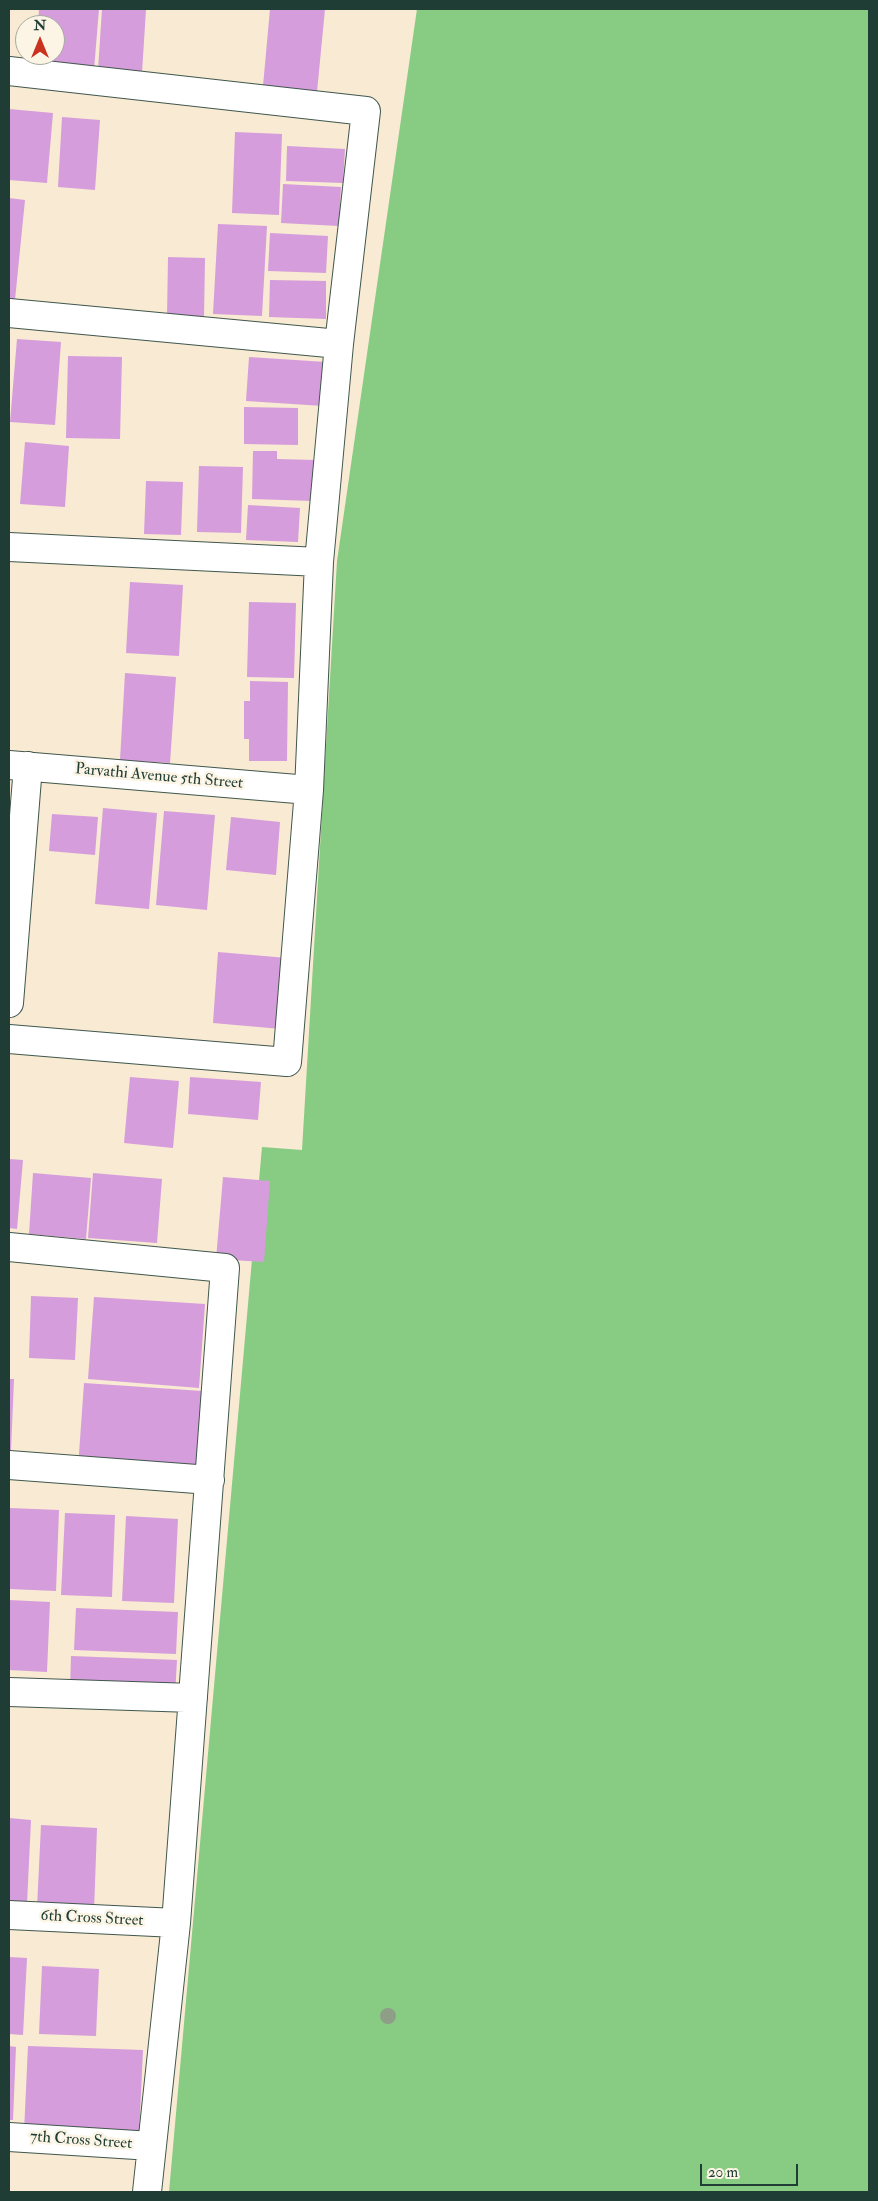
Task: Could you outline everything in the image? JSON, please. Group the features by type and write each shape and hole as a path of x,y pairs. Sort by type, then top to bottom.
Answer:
{"street":[{"path":"9,71 366,112 339,344 320,562 309,790 287,1062 9,1039"},
{"path":"9,313 339,344"},
{"path":"9,547 320,562"},
{"path":"9,1003 18,765"},
{"name":"Parvathi Avenue 5th Street","path":"18,765 309,790"},
{"path":"9,1247 225,1268 176,1922 147,2192"},
{"path":"9,1465 210,1480"},
{"path":"9,1692 193,1698"},
{"name":"6th Cross Street","path":"9,1915 176,1922"},
{"name":"7th Cross Street","path":"9,2136 152,2146"}],"green space":[{"path":"417,9 869,9 869,2192 169,2192 262,1147 302,1150 337,561"}],"building":[{"path":"39,9 99,9 94,70 34,66 65,65 65,15 39,15"},
{"path":"102,9 146,9 142,73 98,70"},
{"path":"270,9 325,9 317,92 263,86"},
{"path":"9,109 53,113 47,183 9,180"},
{"path":"62,117 100,120 95,190 58,187"},
{"path":"235,132 282,134 279,215 232,213"},
{"path":"287,146 345,149 343,183 286,181"},
{"path":"283,184 341,187 339,226 281,223"},
{"path":"9,198 25,200 15,300 9,299"},
{"path":"218,224 267,226 262,316 213,314"},
{"path":"270,233 328,236 326,273 268,271"},
{"path":"168,257 205,258 204,317 167,317"},
{"path":"270,280 326,281 326,319 269,317"},
{"path":"17,339 61,342 55,425 10,422"},
{"path":"68,356 122,357 120,439 66,438"},
{"path":"249,357 326,362 323,406 246,401"},
{"path":"244,407 298,408 298,445 244,444"},
{"path":"25,442 69,446 65,507 20,504"},
{"path":"253,451 277,451 277,459 315,460 313,501 252,499"},
{"path":"199,466 243,467 241,533 197,532"},
{"path":"146,481 183,482 181,535 144,534"},
{"path":"248,505 300,508 298,542 246,540"},
{"path":"130,582 183,585 179,656 126,653"},
{"path":"249,602 296,603 294,678 247,677"},
{"path":"125,673 176,677 170,763 120,760"},
{"path":"250,681 288,682 287,761 249,761 249,739 244,739 244,701 250,701"},
{"path":"103,808 157,813 149,909 95,904"},
{"path":"164,811 215,815 207,910 156,905"},
{"path":"52,814 98,817 95,855 49,851"},
{"path":"231,817 280,822 276,875 226,870"},
{"path":"218,952 287,958 281,1029 213,1023"},
{"path":"130,1077 179,1081 173,1148 124,1143"},
{"path":"190,1077 261,1082 258,1120 188,1114"},
{"path":"9,1159 23,1160 17,1229 9,1228"},
{"path":"33,1173 91,1178 86,1239 29,1234"},
{"path":"93,1173 162,1179 157,1243 88,1238"},
{"path":"223,1177 270,1181 264,1262 216,1259"},
{"path":"31,1296 78,1298 75,1360 29,1358"},
{"path":"94,1297 205,1304 199,1388 88,1379"},
{"path":"9,1379 14,1379 11,1451 9,1451"},
{"path":"84,1383 202,1391 196,1477 78,1468"},
{"path":"10,1508 59,1510 56,1591 9,1589"},
{"path":"65,1513 115,1515 112,1597 61,1595"},
{"path":"126,1516 178,1519 174,1603 122,1601"},
{"path":"9,1600 50,1602 47,1672 9,1670"},
{"path":"76,1608 178,1612 176,1654 74,1650"},
{"path":"71,1656 177,1660 175,1695 70,1691"},
{"path":"9,1818 31,1820 27,1904 9,1903"},
{"path":"41,1825 97,1828 94,1911 37,1908"},
{"path":"9,1957 27,1958 23,2035 9,2034"},
{"path":"42,1966 99,1969 96,2036 39,2034"},
{"path":"9,2046 16,2047 13,2120 9,2120"},
{"path":"28,2046 143,2050 139,2136 24,2132"}]}
